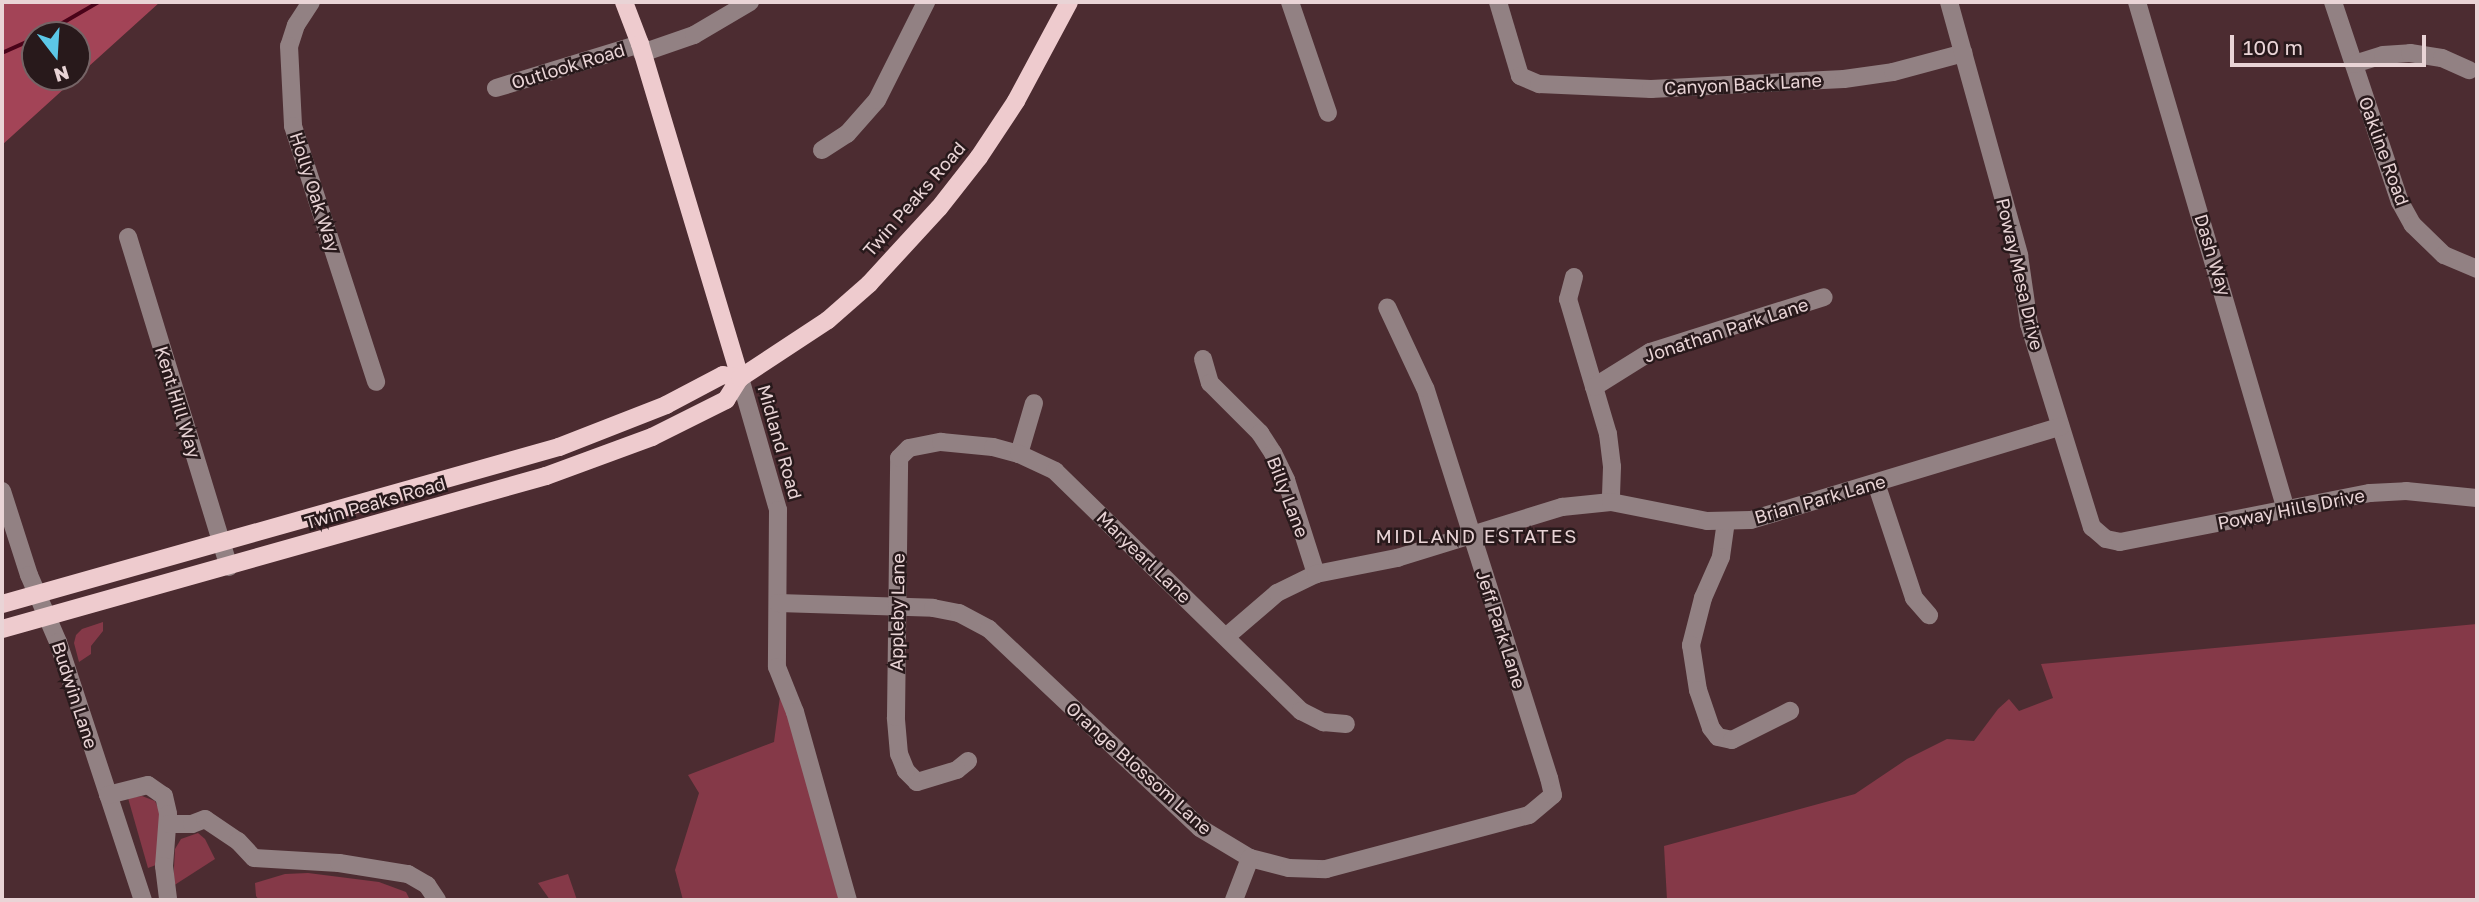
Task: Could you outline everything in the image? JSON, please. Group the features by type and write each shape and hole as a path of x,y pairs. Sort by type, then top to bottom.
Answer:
{"main road":[{"name":"Midland Road","path":"624,2 641,48 740,378"},
{"name":"Twin Peaks Road","path":"2,629 600,458 679,425 726,400 740,378 828,320 905,247 979,157 1016,101 1069,2"},
{"name":"Twin Peaks Road","path":"2,604 559,447 666,405 723,375 740,378"}],"street":[{"name":"Holly Oak Way","path":"311,2 296,25 289,46 293,126 376,382"},
{"name":"Outlook Road","path":"496,88 694,35 750,2"},
{"path":"822,150 848,134 877,100 926,2"},
{"path":"1290,2 1328,113"},
{"name":"Canyon Back Lane","path":"1498,2 1520,76 1539,84 1665,88 1857,77 1893,72 1964,53"},
{"name":"Poway Mesa Drive","path":"1949,2 2019,255 2029,324 2092,527 2106,539"},
{"name":"Dash Way","path":"2137,2 2286,510"},
{"name":"Oakline Road","path":"2333,2 2400,202 2413,225 2444,255 2477,269"},
{"path":"2354,64 2383,55 2410,53 2442,58 2469,70"},
{"name":"Kent Hill Way","path":"128,237 229,566"},
{"path":"1574,277 1568,299 1608,434 1611,502"},
{"name":"Jonathan Park Lane","path":"1594,387 1650,352 1824,298"},
{"name":"Jeff Park Lane","path":"1387,307 1425,388 1553,795"},
{"name":"Billy Lane","path":"1203,359 1210,383 1260,433 1273,453 1286,480 1316,574"},
{"name":"Midland Road","path":"740,378 778,510 777,667 796,712 848,900"},
{"path":"1019,454 1034,402"},
{"name":"Brian Park Lane","path":"1227,636 1277,593 1316,574 1397,558 1562,507 1611,502 1707,521 1751,520 2060,426"},
{"name":"Maryearl Lane","path":"917,445 954,443 993,447 1019,454 1055,471 1301,711 1323,722 1346,724"},
{"name":"Appleby Lane","path":"917,445 909,448 899,458 896,717 900,754 906,771 917,782 957,770 968,761"},
{"path":"1876,483 1914,598 1929,615"},
{"name":"Budwin Lane","path":"2,491 37,594 48,617 143,900"},
{"name":"Poway Hills Drive","path":"2106,539 2120,542 2394,492 2477,498"},
{"path":"1727,522 1721,557 1703,598 1691,645 1698,690 1711,728 1718,737 1732,740 1790,711"},
{"name":"Orange Blossom Lane","path":"778,604 897,607 959,613 989,628 1200,828 1250,858 1289,868 1326,869 1352,865 1529,815 1553,795"},
{"path":"108,795 140,785 154,786 167,805 169,824 164,866 168,900"},
{"path":"169,824 192,824 205,818 238,841 254,858 393,870 422,881 436,900"},
{"path":"1234,900 1250,858"}],"shaded area":[{"path":"2,2 160,2 91,64 91,21 21,21 21,91 62,91 2,145"},
{"path":"103,622 103,631 91,646 91,654 79,662 74,643 76,635 82,629"},
{"path":"2477,624 2477,900 1667,900 1664,846 1855,794 1907,759 1947,739 1974,741 2009,699 2019,711 2053,698 2041,664"},
{"path":"781,689 850,900 683,900 675,870 699,793 688,775 774,742"},
{"path":"142,796 155,801 160,812 156,865 148,868 128,798"},
{"path":"198,833 205,839 215,859 173,886 175,849 181,839"},
{"path":"308,873 379,882 406,892 410,900 259,900 256,896 255,883 285,874"},
{"path":"568,874 577,900 550,900 538,883"}],"waterway":[{"path":"66,21 99,2"},
{"path":"2,53 21,44"}],"district":[{"name":"MIDLAND ESTATES","path":"1477,536"}]}
